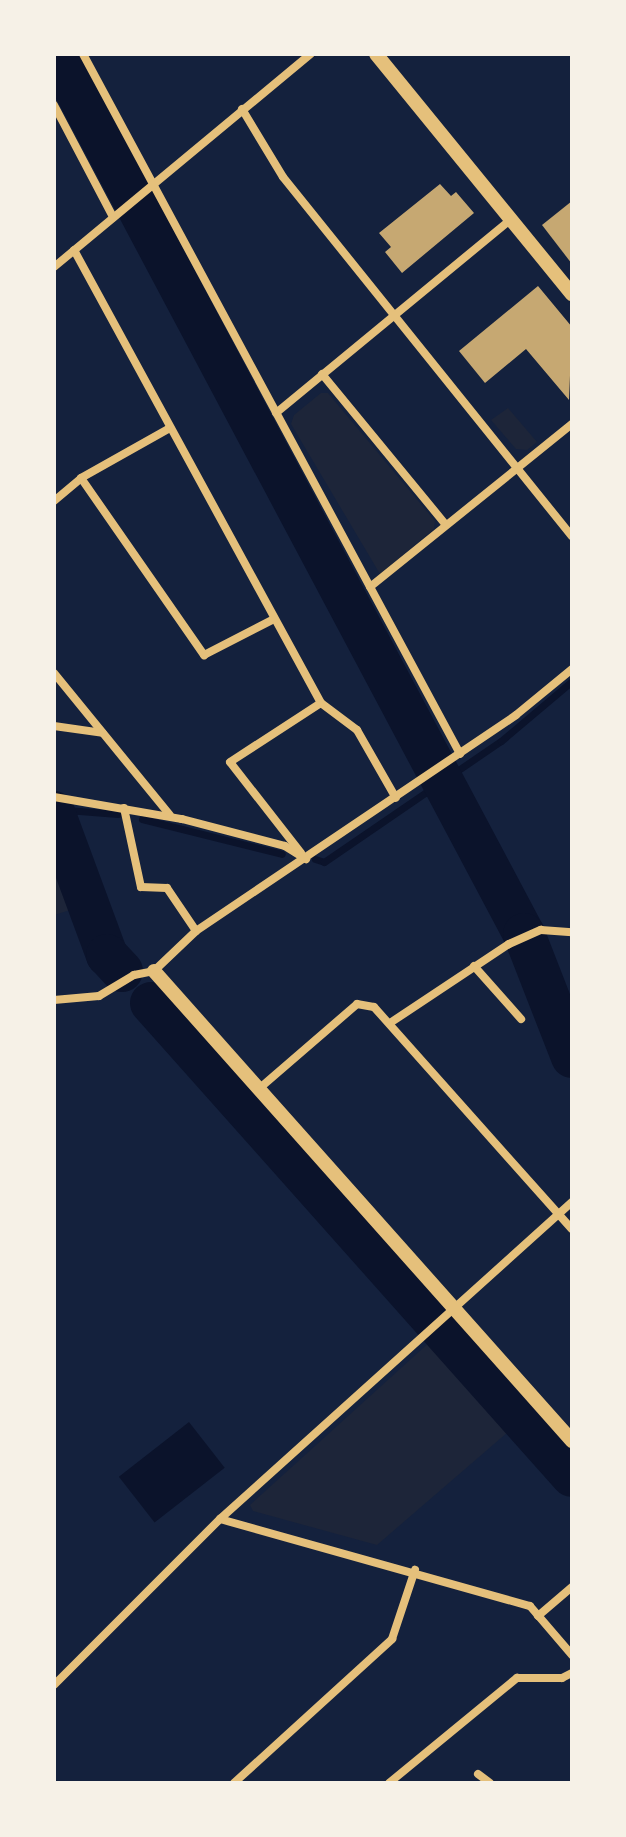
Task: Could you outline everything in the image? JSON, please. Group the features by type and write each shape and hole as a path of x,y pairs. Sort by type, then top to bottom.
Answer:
{"street":[{"path":"83,54 370,587 457,756"},
{"path":"54,267 311,54"},
{"path":"376,54 572,294"},
{"path":"54,105 116,214"},
{"path":"242,109 283,177 572,536"},
{"path":"276,413 512,218"},
{"path":"74,250 321,703 357,730 396,798"},
{"path":"322,374 446,525"},
{"path":"370,587 572,424"},
{"path":"54,501 81,478 170,428"},
{"path":"81,478 204,655 274,619"},
{"path":"54,1000 99,996 134,975 154,971 196,931 457,756 572,669"},
{"path":"54,673 171,816"},
{"path":"306,859 230,762 321,703"},
{"path":"54,726 103,733"},
{"path":"54,797 171,816 285,846 306,859"},
{"path":"124,808 141,887 167,888 196,931"},
{"path":"390,1023 516,941 541,930 572,932"},
{"path":"474,966 521,1019"},
{"path":"154,971 261,1087 572,1441"},
{"path":"261,1087 357,1004 374,1007 572,1229"},
{"path":"54,1685 220,1519 572,1202"},
{"path":"220,1519 415,1570 530,1606 572,1655"},
{"path":"234,1783 392,1639 415,1570"},
{"path":"538,1616 572,1587"},
{"path":"389,1783 517,1678 572,1673"},
{"path":"478,1774 490,1783"}],"shaded area":[{"path":"321,393 328,393 435,521 434,529 380,574 291,424 294,415"},
{"path":"508,408 537,442 527,450 516,449 491,420"},
{"path":"54,851 77,908 54,915"},
{"path":"441,1339 516,1425 377,1545 253,1511 250,1505 432,1340"},
{"path":"189,1422 225,1468 155,1522 119,1477"}],"building":[{"path":"440,184 451,196 456,192 474,213 402,273 385,252 391,247 379,233"},
{"path":"572,201 572,264 542,225"},
{"path":"538,286 572,327 569,400 526,349 485,383 459,351"}],"waterway":[{"path":"56,54 524,934 572,1057"},
{"path":"315,859 324,862 501,741 572,681"},
{"path":"54,809 118,814"},
{"path":"54,812 107,955 122,971"},
{"path":"142,819 282,854"},
{"path":"151,1003 572,1476"}]}
